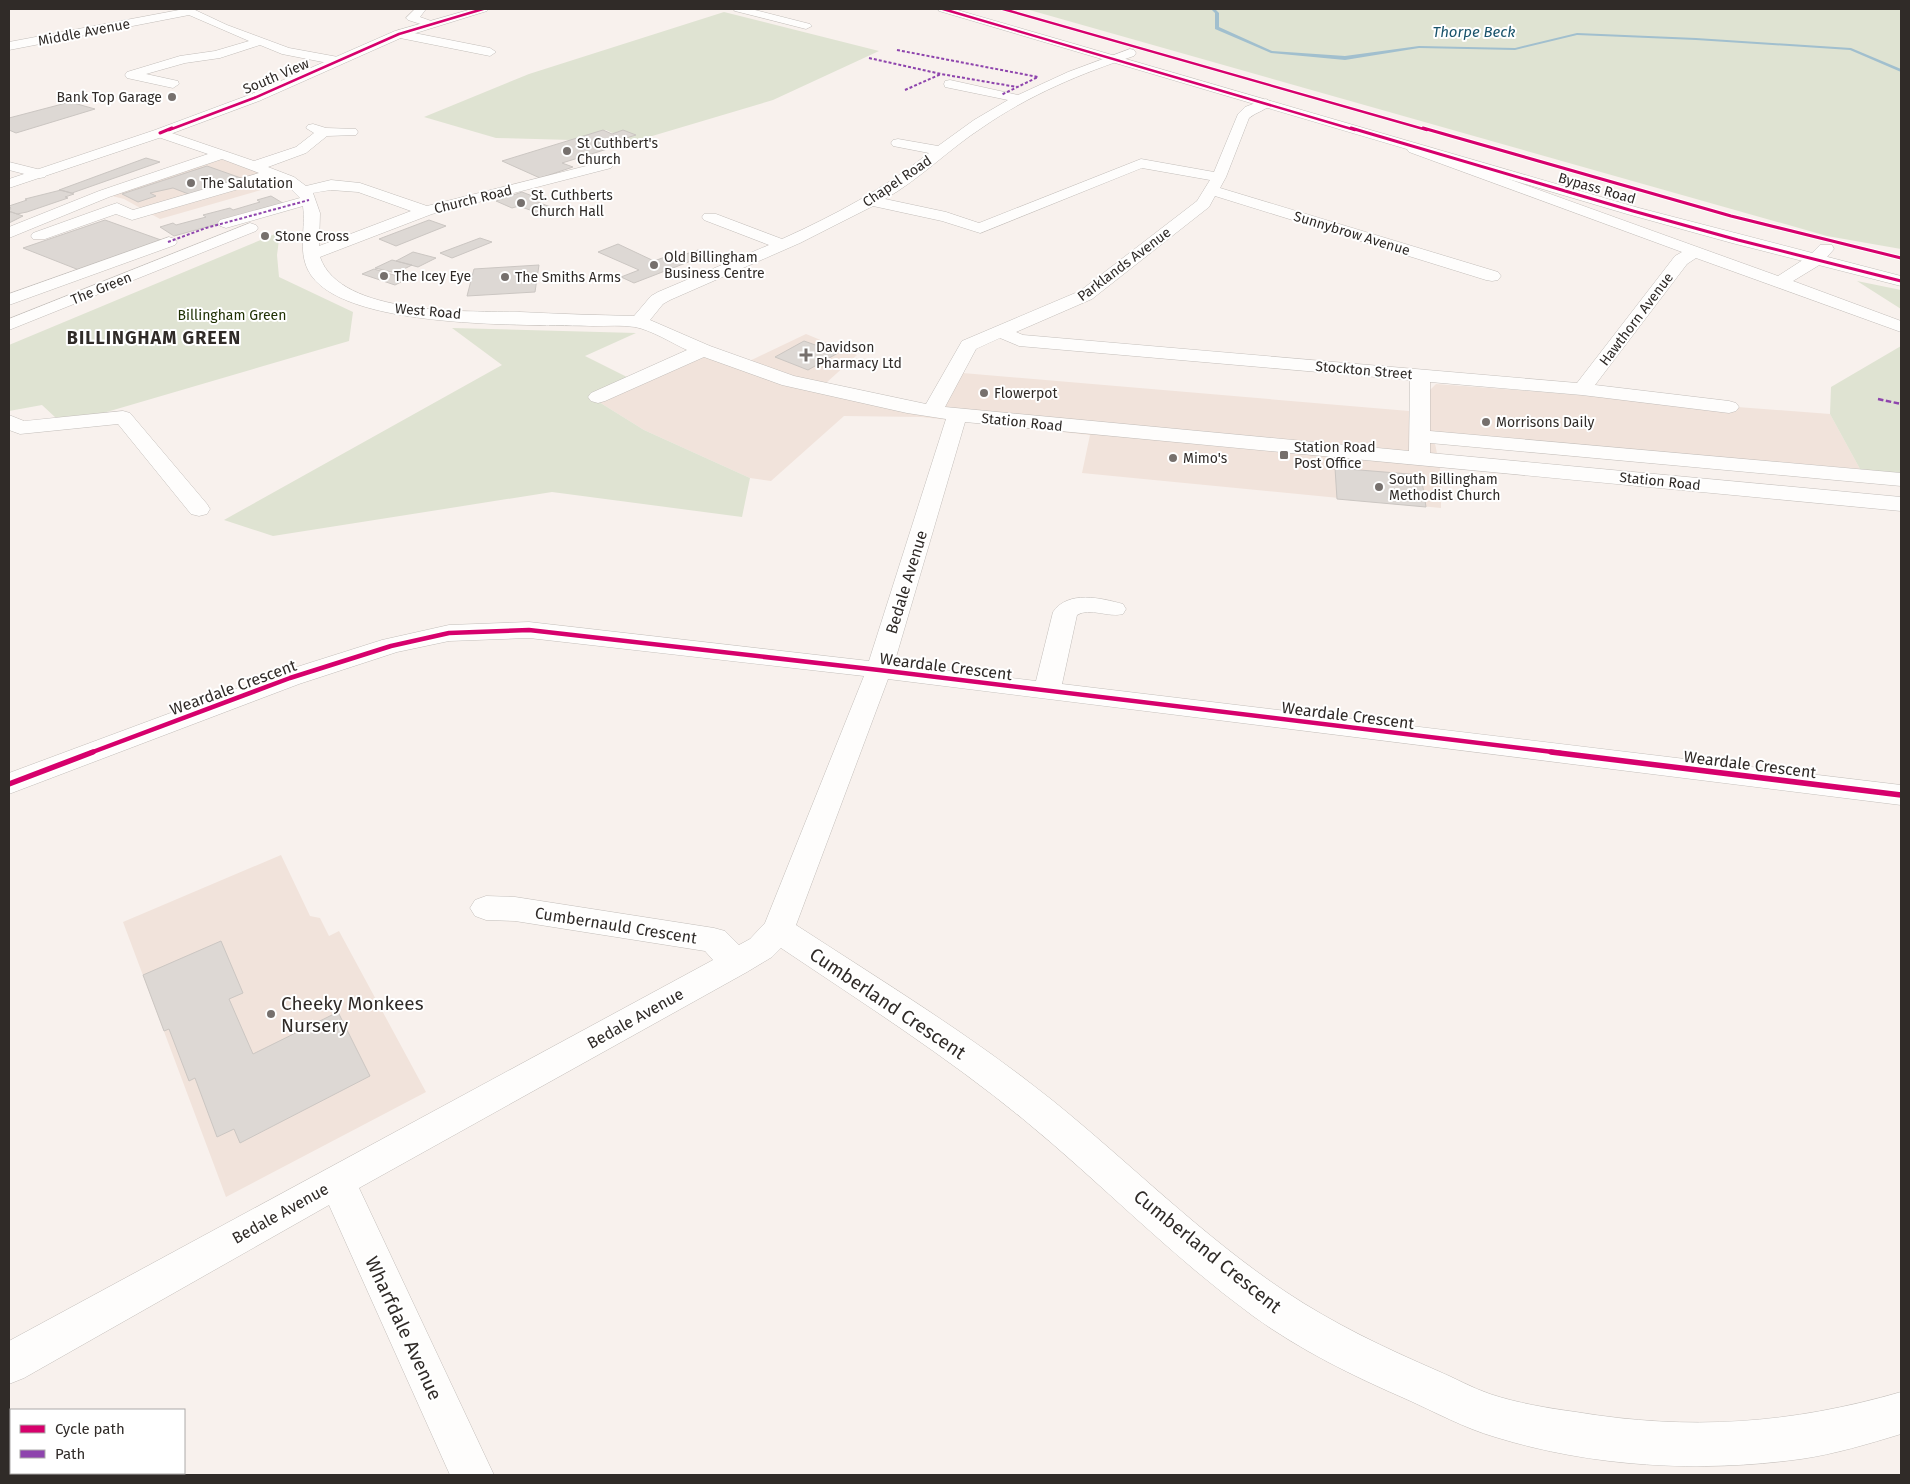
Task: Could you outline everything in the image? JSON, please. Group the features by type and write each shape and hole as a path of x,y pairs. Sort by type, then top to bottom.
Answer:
{"street":[{"path":"421,9 412,18 430,24"},
{"name":"South View","path":"9,184 160,133 254,98 399,34 484,9"},
{"path":"739,9 806,26"},
{"name":"Bypass Road","path":"943,9 1643,214 1820,255 1901,267"},
{"name":"Bypass Road","path":"976,9 1631,197 1901,281"},
{"path":"186,10 286,51 338,61"},
{"name":"Middle Avenue","path":"9,46 186,10"},
{"path":"399,34 490,52"},
{"path":"173,84 131,75 184,59 216,55 261,41"},
{"name":"Chapel Road","path":"639,322 658,300 664,296 782,244 871,201 979,122 1020,99 1112,58 1130,52"},
{"path":"950,84 1020,99"},
{"name":"Parklands Avenue","path":"944,413 969,345 1086,295 1203,204 1215,184 1243,117 1250,110 1266,103"},
{"path":"254,166 301,150 319,130 351,132"},
{"path":"160,133 196,143 287,180 306,196 312,222 310,255"},
{"name":"Bypass Road","path":"1396,142 1901,327"},
{"path":"898,143 940,152"},
{"path":"9,233 104,194 222,154"},
{"name":"Sunnybrow Avenue","path":"871,201 946,217 980,228 1140,162 1215,184 1224,193 1492,276"},
{"name":"Church Road","path":"310,255 426,211 606,165"},
{"path":"9,166 40,174"},
{"path":"39,236 116,208 132,215 273,174"},
{"name":"Church Road","path":"306,196 322,186 340,185 360,188 426,211"},
{"name":"The Green","path":"9,300 206,228 306,196"},
{"path":"710,217 782,244"},
{"name":"The Green","path":"9,325 250,228"},
{"path":"168,242 193,251"},
{"name":"Hawthorn Avenue","path":"1582,389 1681,260 1694,252"},
{"name":"West Road","path":"310,255 320,273 329,283 348,295 365,303 402,311 639,322"},
{"path":"1780,282 1820,255"},
{"path":"91,270 122,280"},
{"name":"Station Road","path":"639,322 703,350 789,381 944,413 1901,504"},
{"name":"Stockton Street","path":"1001,332 1019,340 1582,389 1729,407"},
{"path":"598,397 703,350"},
{"path":"1419,458 1420,375"},
{"name":"Bedale Avenue","path":"9,1363 337,1180 761,948 778,930 879,670 944,413"},
{"path":"9,421 20,428 123,417 199,509"},
{"name":"Station Road","path":"1420,436 1901,480"},
{"path":"1047,691 1065,612 1070,607 1078,605 1114,609"},
{"name":"Weardale Crescent","path":"9,784 290,678 391,646 449,633 529,630 879,670 1901,795"},
{"name":"Cumbernauld Crescent","path":"486,908 516,909 714,940 736,963"},
{"name":"Cumberland Crescent","path":"778,930 950,1044 1007,1085 1096,1158 1193,1244 1251,1291 1311,1331 1370,1362 1497,1418 1595,1438 1689,1445 1787,1440 1863,1426 1901,1413"},
{"name":"Wharfdale Avenue","path":"337,1180 472,1475"}],"shaded area":[{"path":"222,154 289,182 160,219 124,199 104,194"},
{"path":"806,334 857,355 826,383 930,405 951,372 1409,411 1436,384 1830,414 1860,469 1433,433 1441,474 1441,508 1082,473 1090,435 921,417 844,416 771,481 750,478 644,430 599,402 703,353 737,367"},
{"name":"Cheeky Monkees Nursery","path":"281,855 310,916 320,918 329,936 339,931 426,1092 226,1197 123,922"}],"green space":[{"path":"1026,9 1901,9 1901,249 1827,236"},
{"path":"724,12 879,51 773,100 632,142 606,130 572,140 496,138 424,117 529,74"},
{"name":"Billingham Green","path":"280,232 277,255 279,277 353,312 349,341 93,416 56,418 42,405 9,411 9,345"},
{"path":"1857,281 1901,290 1901,309"},
{"path":"452,328 636,333 585,356 629,378 599,402 644,430 750,478 742,517 552,492 273,536 224,520 502,365"},
{"path":"1901,346 1901,474 1860,469 1830,414 1831,387"}],"building":[{"path":"70,102 95,109 16,133 9,130 9,118"},
{"name":"St Cuthbert's Church","path":"603,130 612,134 623,130 636,135 623,139 630,142 562,163 573,167 540,178 502,161"},
{"path":"146,158 160,162 72,193 59,190"},
{"name":"The Salutation","path":"207,166 241,178 191,195 173,188 150,193 156,196 138,202 122,194"},
{"path":"61,190 74,194 65,197 68,198 27,212 17,214 9,211 11,208 9,206 27,200 25,199"},
{"name":"St. Cuthberts Church Hall","path":"522,192 540,199 535,201 553,208 538,213 519,206 512,208 496,201"},
{"path":"271,196 286,205 174,236 160,227 206,217 203,215 230,208 233,210 260,202 257,200"},
{"path":"9,213 23,216 9,223"},
{"path":"105,220 161,240 79,270 23,248"},
{"path":"429,220 446,226 396,246 379,239"},
{"path":"480,238 492,242 452,258 440,253"},
{"name":"Old Billingham Business Centre","path":"618,244 654,261 665,257 671,259 698,250 709,254 634,283 621,277 639,270 598,252"},
{"path":"413,252 436,258 418,267 396,261"},
{"path":"392,260 412,265 396,273 375,268"},
{"name":"The Smiths Arms","path":"539,265 535,292 467,296 474,269"},
{"name":"The Icey Eye","path":"374,269 407,279 395,285 362,274"},
{"name":"Davidson Pharmacy Ltd","path":"804,341 838,353 808,370 775,357"},
{"name":"South Billingham Methodist Church","path":"1335,468 1421,475 1426,507 1337,499"},
{"path":"221,941 243,993 229,999 253,1054 338,1012 370,1076 240,1143 234,1129 217,1137 195,1078 189,1081 169,1029 164,1031 143,975"}],"waterway":[{"name":"Thorpe Beck","path":"1213,9 1217,13 1217,28 1271,52 1345,58 1419,47 1515,49 1577,34 1696,39 1851,49 1901,71"}],"marked path":[{"path":"897,50 1038,77 1001,95"},
{"path":"869,58 941,74 1017,87"},
{"path":"905,90 941,74"},
{"path":"168,242 206,228 309,200"},
{"path":"1878,399 1901,404"}],"cycle path":[{"path":"160,133 254,98 399,34 483,9"},
{"path":"943,9 1633,211 1738,240 1901,281"},
{"path":"1003,9 1731,216 1901,258"},
{"path":"9,784 290,678 391,646 449,633 529,630 879,670 1901,795"}],"place":[{"name":"Bank Top Garage","path":"172,97"},
{"name":"St Cuthbert's Church","path":"567,151"},
{"name":"The Salutation","path":"191,183"},
{"name":"St. Cuthberts Church Hall","path":"521,203"},
{"name":"Stone Cross","path":"265,236"},
{"name":"Old Billingham Business Centre","path":"654,265"},
{"name":"The Icey Eye","path":"384,276"},
{"name":"The Smiths Arms","path":"505,277"},
{"name":"Davidson Pharmacy Ltd","path":"806,355"},
{"name":"Flowerpot","path":"984,393"},
{"name":"Morrisons Daily","path":"1486,422"},
{"name":"Station Road Post Office","path":"1284,455"},
{"name":"Mimo's","path":"1173,458"},
{"name":"South Billingham Methodist Church","path":"1379,487"},
{"name":"Cheeky Monkees Nursery","path":"271,1014"}],"district":[{"name":"BILLINGHAM GREEN","path":"154,338"}]}
